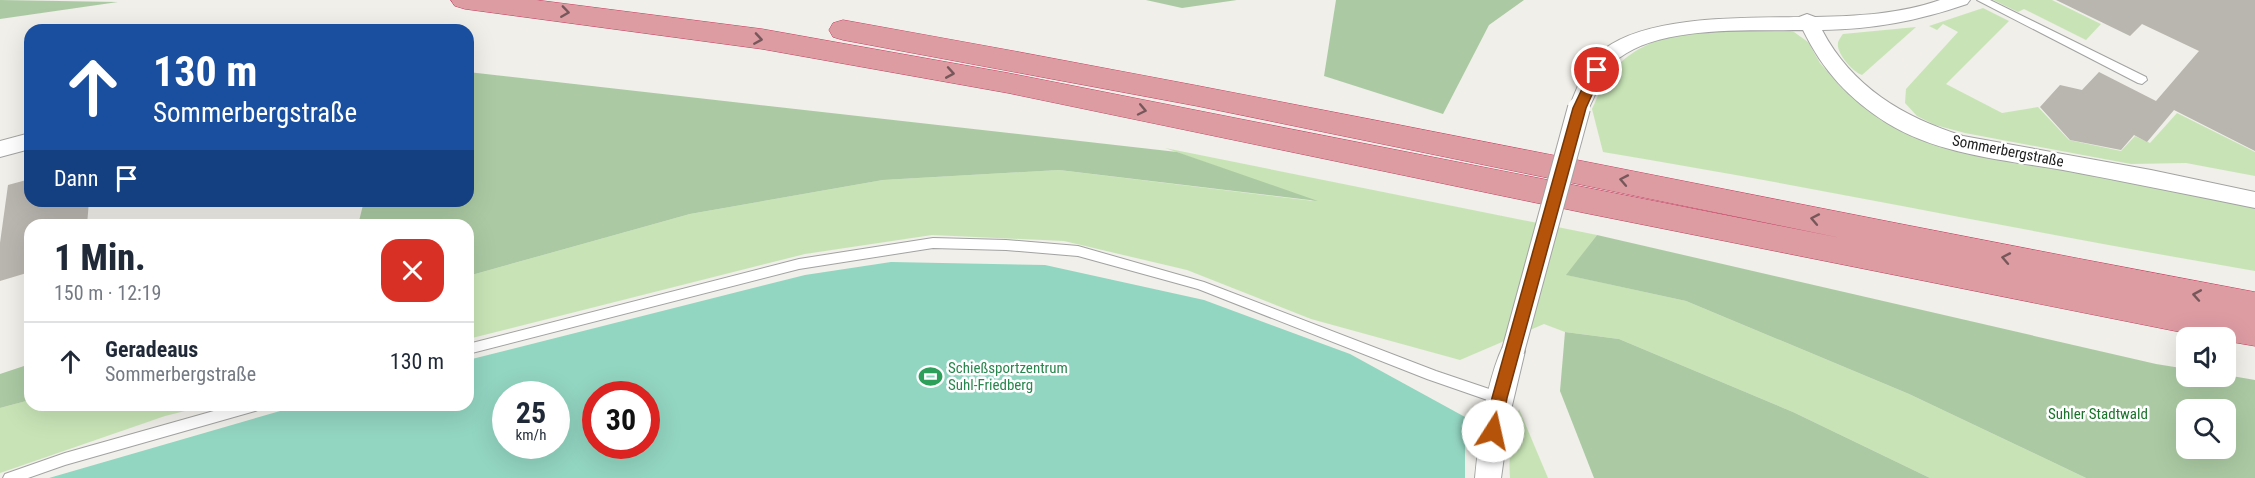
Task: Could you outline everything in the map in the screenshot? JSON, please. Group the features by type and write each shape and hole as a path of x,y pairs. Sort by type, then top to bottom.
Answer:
{"highway":[{"path":"465,0 762,39 1008,83 1597,203 2255,332"},
{"path":"641,0 778,19 1024,62 2255,306"}],"street":[{"path":"1488,478 1490,448 1499,398 1580,108 1597,70 1612,53 1631,41 1655,31 1680,25 1716,20 1867,20 1902,17 1927,12 1960,0"},
{"name":"Sommerbergstraße","path":"1807,20 1823,51 1844,79 1895,118 1928,133 1962,144 2151,178 2255,200"},
{"path":"0,149 24,143"}],"lane":[{"path":"1982,0 2142,80"},
{"path":"474,347 799,264 933,243 1006,245 1078,251 1200,285 1432,375 1499,398"},
{"path":"10,478 65,459 234,411"}],"green space":[{"path":"0,0 118,2 0,19"},
{"path":"1146,0 1237,0 1182,8"},
{"path":"1336,0 1524,0 1489,25 1443,114 1324,76"},
{"path":"1993,0 2052,0 2101,24 2086,40 2024,9 2018,12"},
{"path":"1983,8 2009,21 1946,84 2002,113 2038,107 2069,140 2121,151 2135,136 2150,143 2177,113 2255,152 2255,176 2186,163 2131,164 1965,133 1935,125 1917,116 1905,103 1906,89 1958,32 1943,24 1937,30 1929,26"},
{"path":"1775,26 1794,32 1808,42 1820,63 1839,85 1881,120 1927,141 2255,207 2255,271 1603,152 1592,109 1610,74 1634,52 1672,36 1692,32"},
{"path":"1916,27 1862,75 1846,62 1838,47 1843,34"},
{"path":"474,73 1177,152 1318,201 1059,170 883,180 690,214 474,274 474,219 360,219 362,207 474,207"},
{"path":"1165,148 1597,235 1567,275 1686,301 1909,394 2086,478 1930,478 1793,412 1619,339 1565,332 1544,324 1460,360 1311,319 1187,270 1064,241 932,235 805,254 474,337 474,274 690,214 883,180 1059,170 1314,201"},
{"name":"Suhler Stadtwald","path":"1597,235 2176,367 2176,387 2236,387 2236,377 2255,380 2255,478 2086,478 1909,394 1686,301 1566,275"},
{"name":"Schießsportzentrum Suhl-Friedberg","path":"891,262 1045,265 1204,300 1350,354 1465,417 1465,478 49,478 280,411 474,411 474,358 805,275"},
{"path":"1565,332 1619,339 1793,412 1930,478 1594,478 1560,391"},
{"path":"24,366 24,402 0,408 0,374"},
{"path":"24,402 24,411 185,411 0,473 0,408"},
{"path":"1519,409 1548,478 1510,478 1511,443"}],"building":[{"path":"2056,0 2255,0 2255,151 2174,110 2147,142 2134,135 2121,150 2070,140 2040,107 2060,85 2082,90 2099,72 2156,101 2199,51 2142,24 2130,36"},
{"path":"24,181 24,207 88,207 88,219 24,219 24,274 0,281 0,243 8,185"}],"place":[{"name":"Schießsportzentrum Suhl-Friedberg","path":"930,377"}],"route":[{"path":"1493,431 1499,398 1580,108 1586,89 1597,70"}]}
